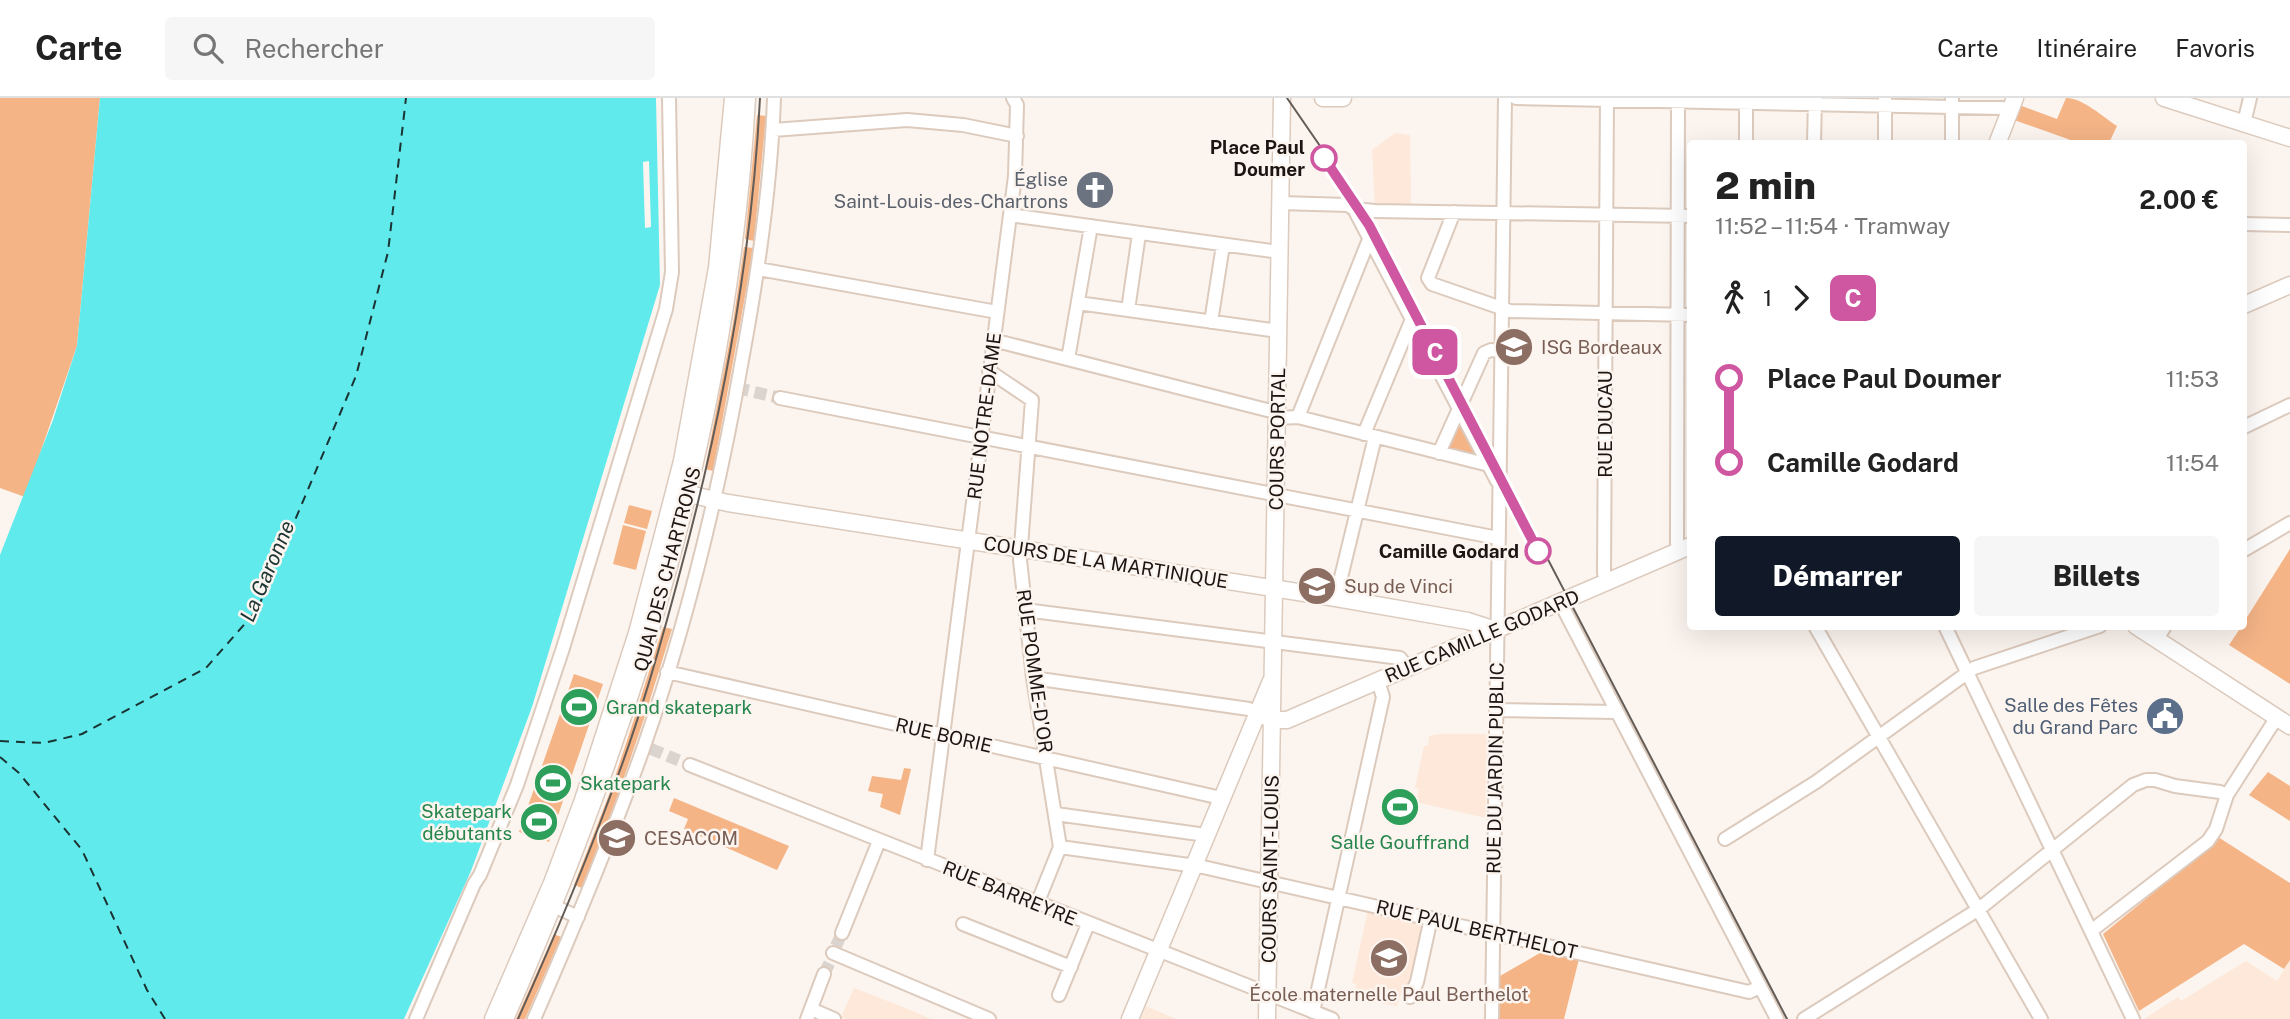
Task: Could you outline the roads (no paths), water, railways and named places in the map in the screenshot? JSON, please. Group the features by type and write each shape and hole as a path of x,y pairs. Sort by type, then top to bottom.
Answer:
{"main road":[{"name":"QUAI DES CHARTRONS","path":"682,492 717,268 733,98"},
{"name":"QUAI DES CHARTRONS","path":"505,1019 549,904 616,700 682,492 712,383 732,268 747,98"},
{"name":"COURS PORTAL","path":"1272,720 1282,98"},
{"path":"1323,98 1343,98"},
{"path":"2164,98 2290,138"},
{"path":"1999,140 2012,105"},
{"path":"2247,304 2290,285"},
{"name":"COURS DE LA MARTINIQUE","path":"682,492 715,500 1336,598 1468,621 1496,630"},
{"name":"RUE CAMILLE GODARD","path":"1272,720 1287,720 1685,548"},
{"path":"2161,633 2283,722"},
{"name":"COURS PORTAL","path":"1130,1019 1273,676"},
{"path":"1257,712 1272,720"},
{"name":"COURS SAINT-LOUIS","path":"1268,1019 1272,720"},
{"name":"QUAI DES CHARTRONS","path":"493,1019 549,904"}],"street":[{"path":"416,1019 480,875 527,756 660,336 671,272 668,98"},
{"name":"QUAI DES CHARTRONS","path":"534,1019 647,748 715,500 758,269 774,130 774,98"},
{"name":"RUE NOTRE-DAME","path":"927,860 1010,215 1017,136 1017,105 1013,98"},
{"name":"RUE DU JARDIN PUBLIC","path":"1492,1019 1505,98"},
{"path":"1516,98 1952,102 2001,108 2012,105"},
{"path":"2244,123 2250,98"},
{"name":"RUE DUCAU","path":"1607,99 1604,573 1608,582"},
{"path":"1678,100 1684,216 1684,314 1677,543 1685,548"},
{"path":"1746,101 1746,140"},
{"path":"1814,140 1815,101"},
{"path":"1885,102 1885,140"},
{"path":"1952,102 1952,140"},
{"path":"774,130 907,120 963,125 1017,136"},
{"path":"1280,203 1348,205 1354,209 1499,485"},
{"path":"1354,209 1684,216"},
{"path":"1454,212 1429,278 1432,284 1510,311 1684,314"},
{"path":"1010,215 1279,252"},
{"path":"2247,224 2290,225"},
{"path":"1068,359 1091,226"},
{"path":"1128,310 1139,234"},
{"path":"1298,417 1370,237"},
{"path":"1211,322 1223,245"},
{"path":"758,269 998,312"},
{"path":"1078,303 1278,331"},
{"path":"1336,598 1357,511 1370,435 1412,319"},
{"path":"993,340 1277,414 1489,465"},
{"path":"1439,453 1484,353 1501,351"},
{"name":"RUE POMME-D'OR","path":"989,371 1032,400 1020,549 1033,678 1060,847 1037,904"},
{"path":"780,398 1498,538"},
{"path":"2247,426 2290,405"},
{"path":"2247,548 2290,523"},
{"path":"1560,602 1777,1019"},
{"path":"1025,610 1400,658 1408,668"},
{"path":"1817,630 2041,1019"},
{"path":"1947,630 2133,1019"},
{"path":"1725,839 1816,782 1974,668 2088,630"},
{"name":"RUE BORIE","path":"667,672 1222,798"},
{"path":"1033,678 1257,712"},
{"path":"1313,1012 1383,696 1378,681"},
{"path":"1496,710 1616,712"},
{"path":"2091,931 2208,841 2216,829 2227,795 2283,722"},
{"name":"RUE BARREYRE","path":"690,765 1332,1019"},
{"path":"1804,1019 1979,909 2141,781 2155,780 2227,795"},
{"path":"1056,814 1206,835"},
{"path":"842,933 878,841"},
{"name":"RUE PAUL BERTHELOT","path":"1060,847 1193,867 1270,882 1749,992 1760,987"},
{"path":"549,904 578,917"},
{"path":"1410,998 1417,982 1431,918"},
{"path":"963,924 1071,967"},
{"path":"1059,995 1088,924"},
{"path":"834,953 989,1019"},
{"path":"824,974 809,1014 834,1019"}],"water":[{"name":"La Garonne","path":"100,98 656,98 660,285 532,707 471,871 404,1019 0,1019 0,555 53,420 77,346"}],"tunnel":[{"path":"737,388 780,398"},
{"path":"651,749 690,765"},
{"path":"836,946 842,933"},
{"path":"824,974 831,960"}],"tram line":[{"path":"518,1019 578,879 621,767 680,572 709,455 733,337 750,218 760,98"},
{"path":"1287,98 1373,223 1787,1019"},
{"name":"C","path":"1324,158 1369,225 1538,551"}],"place":[{"name":"Place Paul Doumer","path":"1324,158"},
{"name":"Église Saint-Louis-des-Chartrons","path":"1095,190"},
{"name":"ISG Bordeaux","path":"1514,347"},
{"name":"Camille Godard","path":"1538,551"},
{"name":"Sup de Vinci","path":"1317,586"},
{"name":"Grand skatepark","path":"579,707"},
{"name":"Salle des Fêtes du Grand Parc","path":"2165,716"},
{"name":"Skatepark","path":"553,783"},
{"name":"Salle Gouffrand","path":"1400,807"},
{"name":"Skatepark débutants","path":"539,822"},
{"name":"CESACOM","path":"617,838"},
{"name":"École maternelle Paul Berthelot","path":"1389,958"}]}
